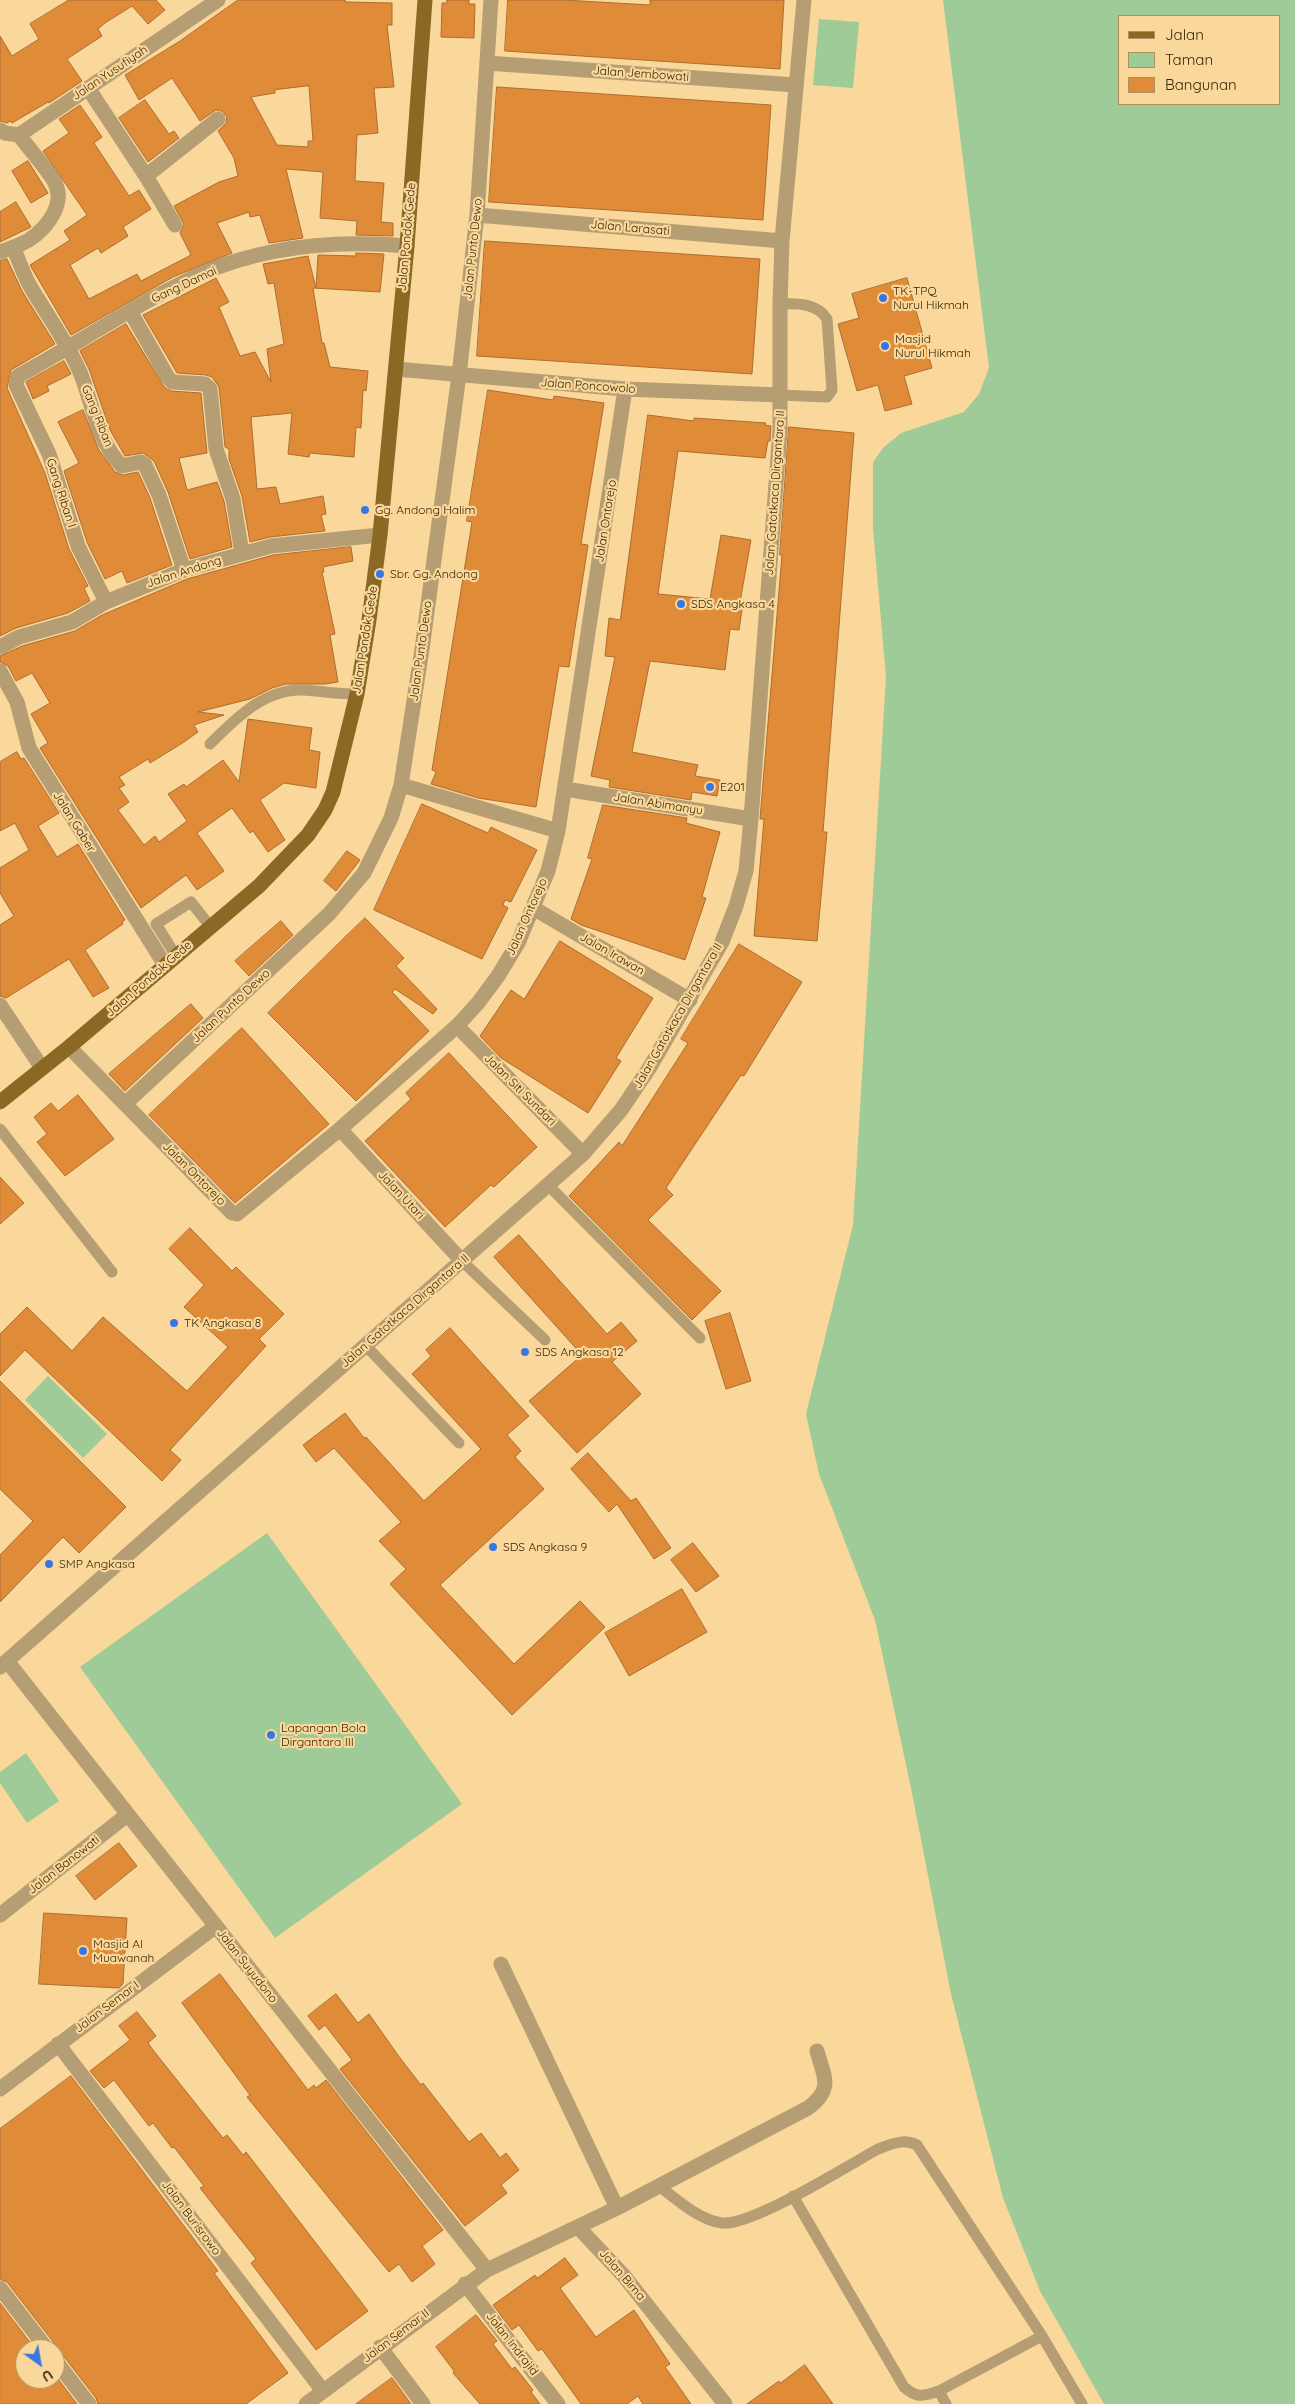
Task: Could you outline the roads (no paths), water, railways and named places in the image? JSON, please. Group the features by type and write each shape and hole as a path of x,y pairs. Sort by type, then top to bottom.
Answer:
{"main road":[{"name":"Jalan Pondok Gede","path":"0,1102 69,1047 259,886 308,835 325,810 338,774 357,694 370,620 380,535 407,246 425,0"}],"street":[{"name":"Jalan Yusufiyah","path":"18,135 218,0"},
{"name":"Jalan Punto Dewo","path":"125,1104 347,895 364,873 377,850 391,818 401,785 422,649 459,375 477,214 491,0"},
{"name":"Jalan Gatotkaca Dirgantara II","path":"3,1664 583,1154 621,1110 650,1067 722,942 736,906 746,871 751,819 780,430 782,241 804,0"},
{"name":"Jalan Jembowati","path":"487,63 795,85"},
{"path":"88,88 146,176 175,226"},
{"path":"146,176 218,119"},
{"path":"0,130 5,133 18,135 55,183 59,197 56,209 48,222 29,240 6,250 29,284 67,348"},
{"name":"Jalan Larasati","path":"477,214 782,241"},
{"name":"Gang Damai","path":"16,385 18,376 130,311 202,274 283,249 352,244 407,246"},
{"path":"130,311 166,376 172,382 205,384 210,389 216,449 233,499 242,553"},
{"name":"Gang Riban","path":"67,348 79,371 104,439 115,460 122,466 140,462 145,465 159,495 184,570"},
{"name":"Jalan Poncowolo","path":"396,368 625,389 780,395"},
{"name":"Gang Riban I","path":"16,385 49,454 78,546 106,602"},
{"name":"Jalan Ontorejo","path":"69,1047 235,1214 241,1212 340,1129 457,1026 498,976 518,943 548,871 566,789 625,389"},
{"name":"Jalan Andong","path":"0,647 19,637 72,622 106,602 184,570 271,546 328,538 380,535"},
{"name":"Jalan Gaber","path":"0,671 17,702 29,748 170,961"},
{"path":"401,785 558,831"},
{"name":"Jalan Abimanyu","path":"566,789 751,819"},
{"name":"Jalan Irawan","path":"534,908 690,1000"},
{"path":"0,1005 42,1068"},
{"name":"Jalan Siti Sundari","path":"457,1026 583,1154"},
{"name":"Jalan Utari","path":"340,1129 462,1261"},
{"name":"Jalan Suyudono","path":"3,1664 58,1723 128,1815 487,2270"},
{"name":"Jalan Banowati","path":"0,1915 128,1815"},
{"name":"Jalan Semar I","path":"0,2089 216,1926"},
{"path":"501,1964 617,2208"},
{"name":"Jalan Burisrowo","path":"58,2044 323,2391"},
{"path":"487,2270 617,2208 808,2108 818,2101 824,2093 826,2083 817,2050"},
{"name":"Jalan Bima","path":"578,2227 624,2276 725,2404"},
{"name":"Jalan Semar II","path":"306,2404 465,2284 487,2270"},
{"name":"Jalan Indrajid","path":"465,2284 558,2404"},
{"path":"0,2288 39,2339"},
{"path":"380,2347 423,2404"},
{"path":"65,2373 89,2404"}],"lane":[{"path":"780,304 798,303 812,307 822,310 827,318 832,390 827,397 819,398 780,395"},
{"path":"210,744 241,713 268,698 301,690 357,694"},
{"path":"170,961 156,924 191,902 210,926"},
{"path":"0,1129 112,1272"},
{"path":"548,1186 700,1338"},
{"path":"462,1261 544,1340"},
{"path":"366,1345 459,1443"},
{"path":"659,2186 704,2217 722,2223 754,2215 895,2143 908,2141 917,2145 1042,2336 1082,2404"},
{"path":"793,2196 904,2387 913,2395 923,2396 939,2392 1042,2336"},
{"path":"939,2392 946,2404"}],"place":[{"name":"TK-TPQ Nurul Hikmah","path":"883,298"},
{"name":"Masjid Nurul Hikmah","path":"885,346"},
{"name":"Gg. Andong Halim","path":"365,510"},
{"name":"Sbr. Gg. Andong","path":"380,574"},
{"name":"SDS Angkasa 4","path":"681,604"},
{"name":"E201","path":"710,787"},
{"name":"TK Angkasa 8","path":"174,1323"},
{"name":"SDS Angkasa 12","path":"525,1352"},
{"name":"SDS Angkasa 9","path":"493,1547"},
{"name":"SMP Angkasa","path":"49,1564"},
{"name":"Lapangan Bola Dirgantara III","path":"271,1735"},
{"name":"Masjid Al Muawanah","path":"83,1951"}]}
